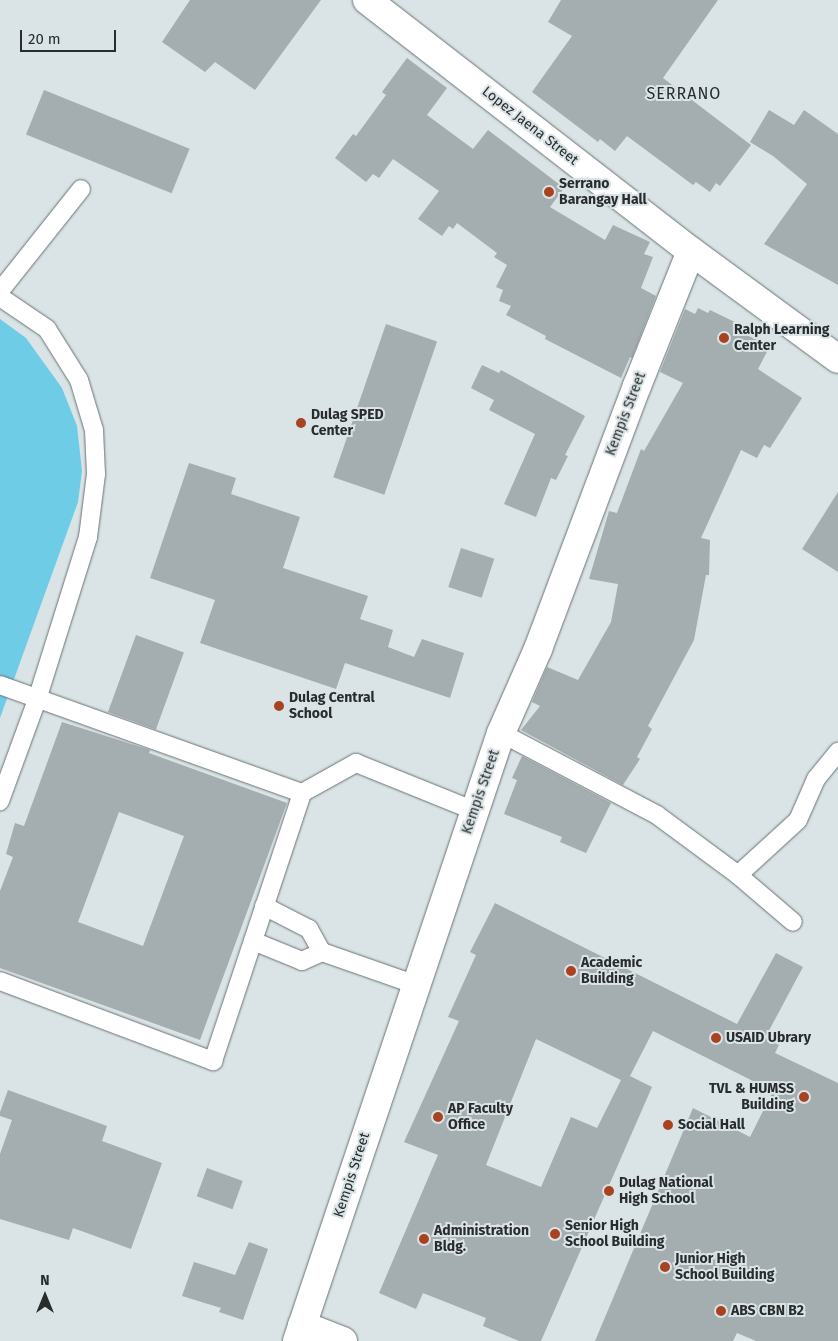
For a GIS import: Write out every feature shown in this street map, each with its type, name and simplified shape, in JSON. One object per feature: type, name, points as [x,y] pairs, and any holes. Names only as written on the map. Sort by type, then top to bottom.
[{"type":"street","name":"Lopez Jaena Street","points":[[367,0],[690,251],[838,359]]},
{"type":"street","name":"Kempis Street","points":[[300,1333],[501,734],[538,650],[633,395],[690,251]]},
{"type":"street","points":[[300,1333],[342,1341]]},
{"type":"lane","points":[[0,291],[81,189]]},
{"type":"lane","points":[[0,297],[47,330],[79,380],[94,430],[96,474],[88,537],[38,696],[0,801]]},
{"type":"lane","points":[[0,684],[38,696],[302,793]]},
{"type":"lane","points":[[501,734],[657,815],[738,875],[793,922]]},
{"type":"lane","points":[[738,875],[798,820],[816,779],[838,752]]},
{"type":"lane","points":[[0,981],[212,1061],[302,793],[356,763],[475,810]]},
{"type":"lane","points":[[264,906],[309,929],[322,952],[416,985]]},
{"type":"lane","points":[[253,941],[302,961],[322,952]]},
{"type":"shaded area","points":[[0,319],[26,338],[62,388],[77,426],[82,471],[78,502],[0,718]]},
{"type":"building","points":[[190,0],[321,0],[255,90],[215,62],[205,72],[162,42]]},
{"type":"building","points":[[561,0],[718,0],[663,78],[751,145],[720,186],[716,183],[710,192],[696,182],[693,185],[627,136],[615,151],[600,139],[598,142],[532,92],[572,36],[548,22]]},
{"type":"building","points":[[407,58],[447,88],[427,115],[473,149],[488,130],[564,188],[550,207],[605,240],[613,225],[650,242],[644,254],[653,257],[641,288],[656,296],[632,358],[630,357],[621,378],[545,339],[546,336],[506,315],[511,306],[499,301],[503,290],[496,287],[507,265],[494,257],[497,253],[457,223],[453,229],[449,226],[442,236],[418,219],[439,191],[393,159],[379,178],[373,174],[366,182],[335,158],[353,134],[356,136],[386,95],[382,92]]},
{"type":"building","points":[[44,90],[190,149],[172,193],[26,135]]},
{"type":"building","points":[[769,110],[794,125],[804,110],[838,134],[838,285],[764,244],[807,184],[773,156],[750,142]]},
{"type":"building","points":[[698,308],[708,313],[710,310],[741,325],[738,331],[770,346],[758,369],[802,398],[770,448],[764,445],[757,458],[741,450],[701,538],[710,540],[709,575],[706,575],[694,640],[648,726],[652,729],[637,757],[640,759],[623,785],[521,730],[540,706],[532,702],[547,667],[578,680],[611,622],[618,584],[589,579],[609,511],[617,513],[641,449],[644,451],[683,383],[660,372],[685,309],[695,314]]},
{"type":"building","points":[[386,324],[437,342],[384,495],[333,477]]},
{"type":"building","points":[[482,365],[499,373],[501,370],[585,416],[565,455],[568,456],[556,480],[551,478],[536,517],[504,504],[535,434],[489,410],[494,400],[471,388]]},
{"type":"building","points":[[189,463],[236,478],[231,494],[300,517],[283,568],[368,596],[360,619],[393,630],[388,647],[414,657],[422,639],[464,653],[450,698],[345,663],[336,689],[200,643],[215,600],[150,578]]},
{"type":"building","points":[[838,492],[838,572],[802,549]]},
{"type":"building","points":[[461,548],[494,559],[482,598],[448,587]]},
{"type":"building","points":[[136,635],[184,652],[156,729],[108,712]]},
{"type":"building","points":[[62,722],[150,750],[149,753],[287,803],[200,1040],[0,968],[0,891],[13,857],[6,854],[15,823],[24,826]],"holes":[[[119,812],[184,836],[143,946],[78,922]]]},
{"type":"building","points":[[522,756],[611,803],[586,853],[560,842],[562,837],[504,814],[517,780],[512,778]]},
{"type":"building","name":"Dulag National High School","points":[[495,903],[737,1024],[776,953],[803,967],[765,1038],[779,1045],[775,1053],[838,1083],[838,1341],[756,1341],[737,1333],[733,1341],[595,1341],[693,1108],[750,1137],[773,1091],[653,1031],[630,1076],[652,1087],[541,1341],[519,1341],[483,1326],[486,1318],[423,1293],[416,1309],[379,1293],[438,1155],[404,1142],[459,1021],[448,1017],[476,955],[470,952]],"holes":[[[536,1039],[621,1080],[597,1128],[571,1117],[541,1187],[486,1165]]]},
{"type":"building","points":[[8,1090],[107,1126],[102,1141],[162,1163],[131,1249],[73,1228],[69,1240],[0,1219],[0,1154],[12,1120],[0,1116],[0,1112]]},
{"type":"building","points":[[207,1168],[243,1181],[232,1209],[197,1196]]},
{"type":"building","points":[[249,1242],[268,1249],[243,1320],[219,1312],[221,1308],[182,1296],[194,1262],[235,1275]]},
{"type":"place","name":"Serrano Barangay Hall","points":[[549,192]]},
{"type":"place","name":"Ralph Learning Center","points":[[724,338]]},
{"type":"place","name":"Dulag SPED Center","points":[[301,423]]},
{"type":"place","name":"Dulag Central School","points":[[279,706]]},
{"type":"place","name":"Academic Building","points":[[571,971]]},
{"type":"place","name":"USAID Ubrary","points":[[716,1038]]},
{"type":"place","name":"TVL & HUMSS Building","points":[[804,1097]]},
{"type":"place","name":"AP Faculty Office","points":[[438,1117]]},
{"type":"place","name":"Social Hall","points":[[668,1125]]},
{"type":"place","name":"Dulag National High School","points":[[609,1191]]},
{"type":"place","name":"Senior High School Building","points":[[555,1234]]},
{"type":"place","name":"Administration Bldg.","points":[[424,1239]]},
{"type":"place","name":"Junior High School Building","points":[[665,1267]]},
{"type":"place","name":"ABS CBN B2","points":[[721,1311]]},
{"type":"district","name":"SERRANO","points":[[684,94]]}]
